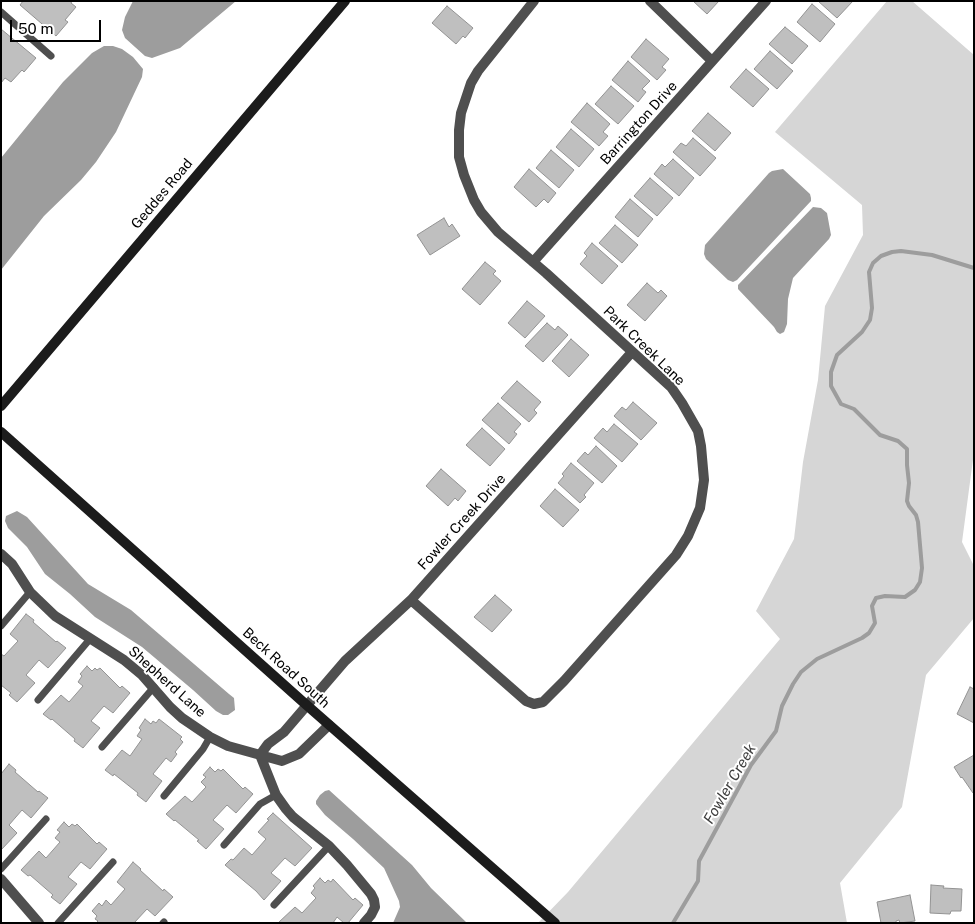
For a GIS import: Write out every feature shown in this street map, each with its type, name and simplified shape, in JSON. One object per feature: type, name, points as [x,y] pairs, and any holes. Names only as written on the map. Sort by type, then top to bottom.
[{"type":"main road","name":"Geddes Road","points":[[1,406],[345,1]]},
{"type":"main road","name":"Beck Road South","points":[[1,432],[555,923]]},
{"type":"street","name":"Park Creek Lane","points":[[411,600],[526,701],[534,704],[543,702],[666,567],[688,536],[700,508],[704,480],[698,431],[671,387],[498,232],[481,212],[464,176],[458,145],[461,113],[471,83],[478,71],[534,1]]},
{"type":"street","points":[[650,1],[712,61]]},
{"type":"street","name":"Barrington Drive","points":[[533,262],[766,1]]},
{"type":"street","name":"Fowler Creek Drive","points":[[307,705],[345,661],[411,600],[632,352]]},
{"type":"street","name":"Shepherd Lane","points":[[1,554],[12,564],[30,592],[55,616],[124,660],[154,687],[170,707],[182,718],[210,737],[228,746],[282,761],[299,754],[329,724]]},
{"type":"street","points":[[307,705],[284,732],[268,744],[260,755],[276,795],[293,816],[329,846],[352,871],[374,900],[375,907],[364,923]]},
{"type":"street","points":[[1,879],[39,923]]},
{"type":"lane","points":[[1,12],[50,56]]},
{"type":"lane","points":[[1,626],[30,592]]},
{"type":"lane","points":[[38,700],[90,639]]},
{"type":"lane","points":[[102,747],[154,687]]},
{"type":"lane","points":[[164,796],[203,749],[210,737]]},
{"type":"lane","points":[[224,844],[260,804],[276,795]]},
{"type":"lane","points":[[1,869],[46,819]]},
{"type":"lane","points":[[274,905],[329,846]]},
{"type":"lane","points":[[58,923],[113,862]]},
{"type":"shaded area","points":[[133,1],[236,1],[180,48],[152,58],[145,56],[125,38],[122,30],[125,17]]},
{"type":"shaded area","points":[[887,1],[912,1],[974,55],[974,452],[962,542],[974,566],[974,618],[926,675],[902,807],[840,883],[847,923],[538,923],[568,892],[780,639],[756,611],[794,539],[803,462],[818,380],[825,306],[863,235],[862,205],[775,132]]},
{"type":"shaded area","points":[[104,46],[122,49],[133,57],[143,69],[142,77],[116,132],[96,162],[81,180],[44,216],[1,270],[1,158],[63,82],[92,53]]},
{"type":"shaded area","points":[[783,169],[810,194],[811,201],[737,280],[733,282],[728,280],[706,259],[704,254],[705,245],[769,173]]},
{"type":"shaded area","points":[[813,207],[821,208],[827,213],[831,235],[793,278],[788,299],[787,324],[784,332],[780,334],[738,289],[738,285]]},
{"type":"shaded area","points":[[17,511],[27,517],[88,584],[131,610],[234,698],[235,710],[228,715],[223,715],[216,711],[142,647],[95,617],[45,574],[27,547],[8,528],[5,521],[6,516]]},
{"type":"shaded area","points":[[329,790],[412,865],[431,888],[467,923],[393,923],[400,907],[384,868],[325,815],[316,804],[320,795]]},
{"type":"building","points":[[23,1],[72,1],[71,3],[76,7],[65,20],[68,22],[56,36],[20,5]]},
{"type":"building","points":[[693,1],[719,1],[707,14]]},
{"type":"building","points":[[818,1],[853,1],[837,18]]},
{"type":"building","points":[[812,4],[835,24],[820,42],[797,22]]},
{"type":"building","points":[[447,6],[473,28],[465,38],[463,36],[456,44],[432,23]]},
{"type":"building","points":[[785,27],[808,46],[792,64],[769,44]]},
{"type":"building","points":[[1,29],[36,58],[24,72],[22,70],[11,82],[5,78],[1,83]]},
{"type":"building","points":[[646,39],[669,59],[662,67],[666,70],[657,80],[631,57]]},
{"type":"building","points":[[770,51],[793,71],[777,89],[754,69]]},
{"type":"building","points":[[628,61],[650,81],[642,89],[646,92],[638,102],[612,80]]},
{"type":"building","points":[[746,69],[769,89],[753,107],[730,87]]},
{"type":"building","points":[[611,86],[634,106],[618,124],[595,104]]},
{"type":"building","points":[[587,103],[610,124],[603,132],[608,136],[599,146],[571,122]]},
{"type":"building","points":[[708,113],[731,133],[715,151],[692,131]]},
{"type":"building","points":[[571,129],[594,149],[579,167],[556,147]]},
{"type":"building","points":[[693,138],[716,158],[700,176],[673,152],[681,143],[686,146]]},
{"type":"building","points":[[551,150],[574,170],[559,188],[536,168]]},
{"type":"building","points":[[673,159],[694,178],[679,196],[654,174],[662,164],[665,167]]},
{"type":"building","points":[[529,169],[556,193],[548,203],[544,199],[536,207],[514,187]]},
{"type":"building","points":[[650,178],[673,198],[657,216],[634,196]]},
{"type":"building","points":[[630,199],[653,219],[638,237],[615,217]]},
{"type":"building","points":[[444,218],[449,227],[452,224],[460,236],[430,255],[417,235]]},
{"type":"building","points":[[615,225],[638,245],[622,263],[599,243]]},
{"type":"building","points":[[592,243],[618,266],[602,284],[580,264],[587,256],[584,253]]},
{"type":"building","points":[[485,262],[496,271],[493,274],[501,281],[480,305],[462,289]]},
{"type":"building","points":[[647,283],[658,293],[661,290],[667,296],[645,321],[627,305]]},
{"type":"building","points":[[527,301],[545,316],[525,338],[508,323]]},
{"type":"building","points":[[547,323],[555,330],[558,326],[568,335],[543,362],[525,346]]},
{"type":"building","points":[[571,339],[589,355],[569,377],[552,361]]},
{"type":"building","points":[[517,381],[541,402],[534,410],[537,413],[529,422],[501,398]]},
{"type":"building","points":[[633,402],[657,423],[641,440],[614,416],[622,407],[626,410]]},
{"type":"building","points":[[498,403],[521,424],[514,432],[517,434],[509,444],[482,420]]},
{"type":"building","points":[[614,424],[638,444],[622,462],[594,438],[603,428],[607,432]]},
{"type":"building","points":[[482,428],[505,449],[490,466],[466,445]]},
{"type":"building","points":[[596,446],[617,466],[602,483],[577,461],[585,452],[588,455]]},
{"type":"building","points":[[571,463],[594,483],[580,503],[558,483],[564,476],[562,474]]},
{"type":"building","points":[[441,469],[466,491],[458,501],[455,498],[448,506],[426,486]]},
{"type":"building","points":[[555,489],[579,510],[563,527],[540,506]]},
{"type":"building","points":[[495,595],[512,610],[492,632],[474,617]]},
{"type":"building","points":[[26,614],[56,642],[66,648],[48,668],[39,660],[26,675],[35,683],[17,702],[9,695],[11,693],[1,685],[1,654],[4,656],[18,641],[10,634]]},
{"type":"building","points":[[87,666],[92,671],[95,668],[97,670],[100,668],[120,688],[122,686],[130,693],[113,713],[104,706],[91,721],[100,728],[83,748],[52,719],[43,714],[61,695],[69,702],[83,686],[78,682],[82,676],[80,674]]},
{"type":"building","points":[[970,687],[974,689],[974,723],[957,714]]},
{"type":"building","points":[[145,719],[151,724],[153,721],[156,723],[159,719],[182,737],[180,739],[183,742],[175,752],[177,754],[171,762],[166,758],[153,774],[162,781],[146,802],[137,795],[138,793],[114,774],[113,776],[105,770],[122,750],[130,756],[142,739],[137,736],[141,730],[139,728]]},
{"type":"building","points":[[974,755],[974,793],[973,793],[954,767]]},
{"type":"building","points":[[9,764],[16,770],[15,772],[48,798],[31,818],[22,810],[9,825],[17,833],[1,850],[1,774]]},
{"type":"building","points":[[210,767],[215,772],[218,769],[221,771],[223,769],[243,789],[245,787],[253,794],[236,813],[227,805],[213,820],[224,829],[206,849],[197,841],[199,840],[166,814],[185,796],[192,802],[206,787],[201,782],[206,777],[203,775]]},
{"type":"building","points":[[273,813],[312,848],[295,866],[285,858],[271,873],[281,881],[264,900],[225,865],[231,859],[233,860],[244,848],[252,855],[266,839],[258,832]]},
{"type":"building","points":[[64,822],[69,827],[72,824],[75,826],[77,824],[97,844],[99,842],[107,849],[90,869],[81,862],[68,877],[77,884],[60,904],[51,897],[53,895],[30,875],[28,876],[21,870],[39,851],[46,858],[60,842],[55,838],[60,832],[57,830]]},
{"type":"building","points":[[133,862],[163,891],[164,889],[173,897],[155,916],[147,909],[134,923],[96,923],[98,921],[95,919],[97,916],[92,911],[99,903],[102,906],[106,900],[111,905],[125,889],[117,882]]},
{"type":"building","points":[[320,878],[325,883],[328,880],[331,882],[333,879],[353,900],[355,898],[363,905],[348,923],[344,923],[337,917],[333,923],[278,923],[295,907],[302,913],[316,898],[311,893],[315,888],[313,886]]},
{"type":"building","points":[[931,885],[962,889],[961,911],[951,911],[950,914],[930,913]]},
{"type":"building","points":[[910,895],[915,921],[900,923],[899,920],[896,923],[881,923],[877,902]]},
{"type":"waterway","name":"Fowler Creek","points":[[673,923],[698,881],[699,861],[751,765],[776,731],[782,706],[801,672],[817,659],[869,633],[875,623],[872,606],[876,598],[885,596],[905,597],[915,590],[920,582],[922,568],[918,522],[907,501],[909,483],[907,449],[898,441],[880,435],[854,409],[841,404],[831,386],[831,372],[837,355],[862,332],[870,320],[872,308],[869,272],[873,263],[881,256],[901,251],[932,255],[974,268]]}]
